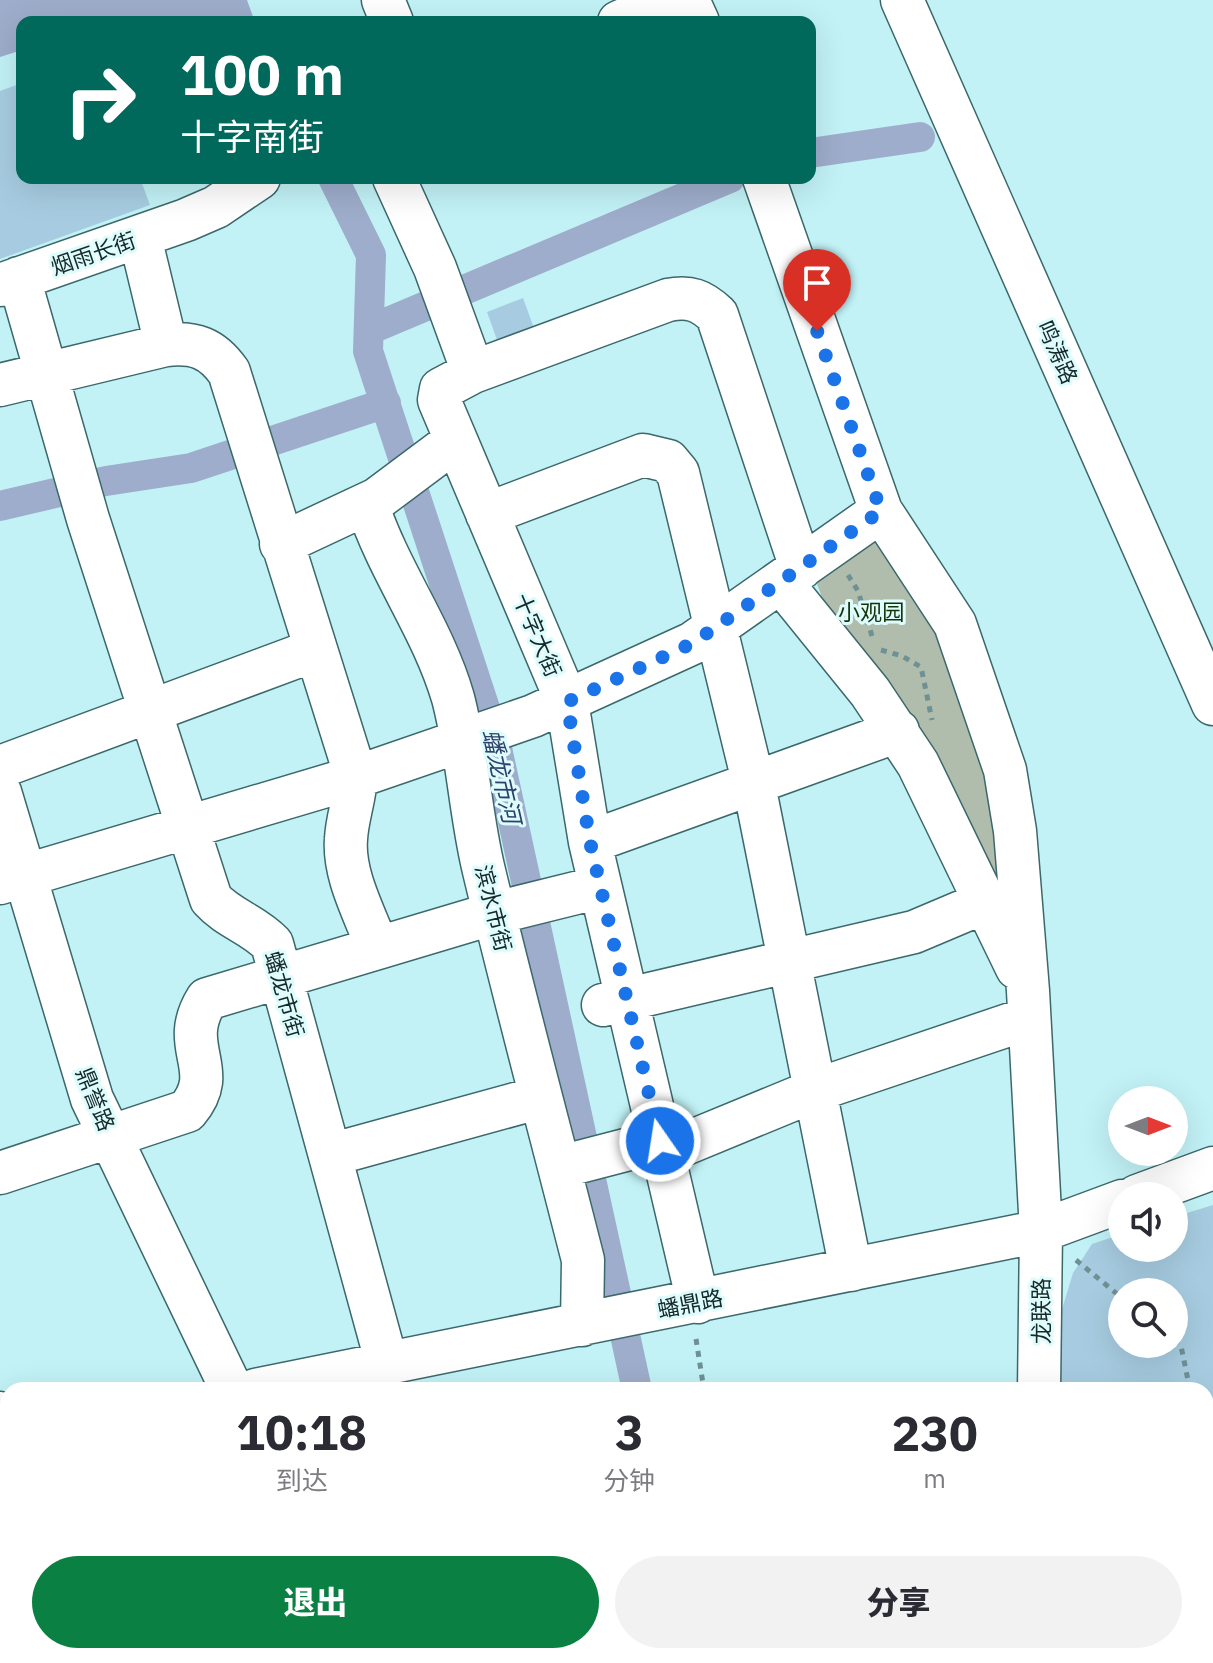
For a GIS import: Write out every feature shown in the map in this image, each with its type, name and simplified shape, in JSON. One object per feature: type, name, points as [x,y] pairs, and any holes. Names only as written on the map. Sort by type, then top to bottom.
[{"type":"street","points":[[632,16],[668,0]]},
{"type":"street","name":"鸣涛路","points":[[902,0],[1213,704]]},
{"type":"street","name":"烟雨长街","points":[[10,281],[186,220],[216,207],[250,184]]},
{"type":"street","points":[[397,184],[435,268],[473,372],[668,300],[686,297],[704,302],[717,315],[791,575],[901,736],[985,902],[1028,1004],[816,1090],[662,1147],[561,1167]]},
{"type":"street","name":"龙联路","points":[[767,187],[881,511],[955,624],[1005,770],[1015,831],[1041,1231],[1039,1382]]},
{"type":"street","points":[[140,237],[166,345]]},
{"type":"street","points":[[10,281],[47,374]]},
{"type":"street","points":[[0,385],[166,345],[188,343],[218,357],[229,372],[356,777],[355,803],[346,838],[347,862],[377,947]]},
{"type":"street","name":"十字大街","points":[[473,372],[441,389],[439,400],[445,447],[487,514],[590,842],[600,887],[615,1002],[662,1147],[697,1320]]},
{"type":"street","name":"蟠龙市街","points":[[47,374],[88,519],[211,899],[226,915],[256,927],[272,944],[387,1364]]},
{"type":"street","points":[[281,544],[372,502],[445,447]]},
{"type":"street","points":[[487,514],[630,459],[657,456],[668,461],[678,473],[718,626],[754,785],[851,1270]]},
{"type":"street","name":"滨水市街","points":[[372,502],[381,546],[422,620],[452,694],[464,742],[483,867],[583,1260],[582,1325]]},
{"type":"street","points":[[11,878],[188,829],[356,777],[464,742],[550,709],[693,643],[881,511]]},
{"type":"street","points":[[0,767],[315,650]]},
{"type":"street","points":[[590,842],[901,736]]},
{"type":"street","name":"鼎誉路","points":[[0,792],[11,878],[92,1099],[228,1382]]},
{"type":"street","points":[[0,1173],[187,1111],[201,1095],[202,1070],[193,1035],[196,1016],[207,999],[496,913],[600,887]]},
{"type":"street","points":[[615,1002],[914,932],[985,902]]},
{"type":"street","points":[[330,1155],[541,1097]]},
{"type":"street","points":[[1175,1182],[1213,1168]]},
{"type":"street","name":"蟠鼎路","points":[[301,1382],[582,1325],[697,1320],[851,1270],[1041,1231],[1108,1206]]},
{"type":"path","points":[[901,736],[985,706]]},
{"type":"path","points":[[1041,1231],[1108,1286]]},
{"type":"path","points":[[697,1320],[703,1382]]},
{"type":"path","points":[[1183,1358],[1188,1382]]},
{"type":"green space","name":"小观园","points":[[884,539],[927,611],[989,784],[1002,894],[824,603],[812,570]]},
{"type":"water","points":[[0,0],[231,0],[237,16],[16,16],[16,52],[0,57]]},
{"type":"building","points":[[16,85],[16,184],[142,184],[150,205],[0,259],[0,91]]},
{"type":"building","points":[[523,298],[538,339],[502,354],[487,312]]},
{"type":"building","points":[[1213,1205],[1213,1382],[1061,1382],[1056,1329],[1073,1273],[1092,1244],[1108,1239],[1108,1262],[1188,1262],[1188,1213]]},
{"type":"waterway","name":"蟠龙市河","points":[[231,0],[237,16]]},
{"type":"waterway","points":[[816,152],[920,137]]},
{"type":"waterway","name":"蟠龙市河","points":[[336,184],[371,255],[368,351],[495,739],[635,1382]]},
{"type":"waterway","points":[[369,330],[716,184]]},
{"type":"waterway","points":[[0,506],[106,481],[191,468],[386,403]]},
{"type":"route","points":[[660,1141],[590,842],[567,702],[693,643],[881,511],[817,331]]}]
